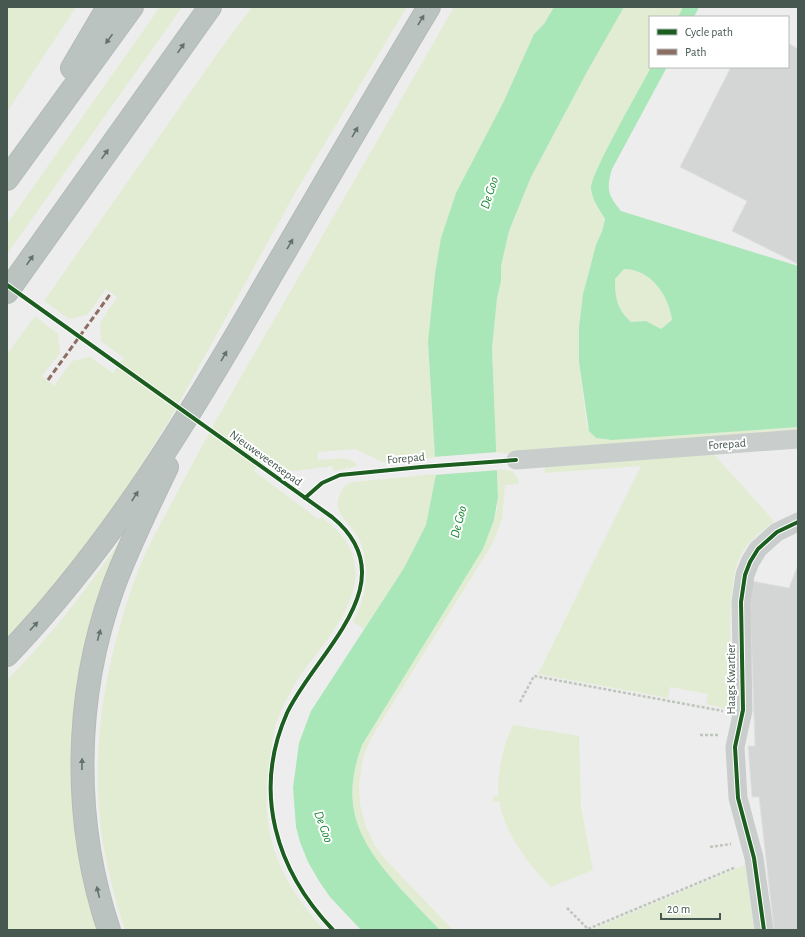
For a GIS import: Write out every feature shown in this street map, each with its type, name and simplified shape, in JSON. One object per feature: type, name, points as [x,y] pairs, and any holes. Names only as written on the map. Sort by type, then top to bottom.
[{"type":"highway","points":[[7,178],[108,7]]},
{"type":"highway","points":[[7,178],[132,7]]},
{"type":"highway","points":[[7,292],[210,7]]},
{"type":"highway","points":[[7,655],[37,624],[90,560],[114,528],[205,390],[429,7]]},
{"type":"highway","points":[[109,930],[91,862],[83,802],[84,731],[91,668],[104,617],[120,568],[205,390]]},
{"type":"street","name":"Forepad","points":[[525,464],[798,439]]},
{"type":"street","name":"Haags Kwartier","points":[[764,930],[754,859],[738,798],[734,744],[742,714],[741,602],[745,575],[750,562],[766,541],[786,527],[798,522]]},
{"type":"path","points":[[520,702],[534,676],[742,714]]},
{"type":"path","points":[[567,908],[588,929],[754,859]]},
{"type":"shaded area","points":[[7,7],[76,7],[7,112]]},
{"type":"shaded area","points":[[160,7],[182,7],[7,254],[7,224]]},
{"type":"shaded area","points":[[252,7],[407,7],[295,193],[170,419],[102,527],[7,642],[7,354],[35,316],[58,334],[60,353],[42,376],[54,386],[72,361],[90,357],[113,373],[124,358],[101,341],[100,323],[117,297],[106,289],[87,315],[69,319],[44,301],[222,47]]},
{"type":"shaded area","points":[[454,7],[554,7],[544,24],[534,34],[504,101],[428,342],[435,458],[383,462],[355,449],[318,452],[318,460],[345,459],[355,462],[358,466],[334,471],[332,466],[296,471],[286,470],[263,458],[254,471],[318,519],[322,517],[332,526],[347,543],[354,562],[355,580],[350,599],[342,617],[331,635],[296,682],[277,720],[267,779],[266,804],[274,849],[282,870],[293,890],[324,930],[125,930],[111,881],[101,829],[98,795],[98,766],[102,709],[107,681],[128,598],[147,550],[202,446]]},
{"type":"shaded area","points":[[624,7],[683,7],[678,16],[649,16],[649,68],[650,68],[599,166],[595,204],[605,219],[586,280],[579,327],[579,362],[587,427],[605,440],[798,427],[798,434],[514,455],[496,452],[492,348],[497,298],[501,281],[500,266],[509,232],[531,177],[588,70]]},
{"type":"shaded area","points":[[624,269],[643,273],[657,285],[667,301],[672,320],[661,329],[646,321],[631,322],[620,308],[616,298],[615,279]]},
{"type":"shaded area","points":[[711,451],[774,521],[753,539],[743,551],[737,565],[733,583],[730,651],[733,710],[706,704],[708,694],[670,687],[668,698],[538,674],[641,466],[544,473],[546,465]]},
{"type":"shaded area","points":[[497,469],[512,471],[517,477],[519,484],[505,485],[502,518],[493,543],[371,738],[363,758],[359,784],[360,804],[366,827],[375,846],[384,858],[453,930],[440,930],[400,888],[374,855],[364,839],[357,822],[353,805],[352,787],[355,767],[362,745],[483,549],[497,510]]},
{"type":"shaded area","points":[[436,474],[426,525],[404,568],[364,629],[353,622],[360,607],[366,584],[365,557],[358,537],[343,517],[338,507],[341,492],[346,485],[353,482]]},
{"type":"shaded area","points":[[132,524],[87,656],[100,930],[7,930],[7,680],[58,624],[103,566]]},
{"type":"shaded area","points":[[513,725],[579,736],[581,807],[593,870],[551,887],[526,858],[512,837],[506,825],[499,801],[493,802],[493,797],[498,796],[501,760]]},
{"type":"shaded area","points":[[745,865],[754,930],[593,929]]},
{"type":"water","name":"De Goo","points":[[554,7],[624,7],[588,70],[531,177],[509,231],[501,266],[501,281],[497,298],[492,348],[498,497],[494,520],[483,549],[362,745],[355,767],[352,787],[353,805],[357,822],[364,839],[374,855],[400,888],[440,930],[361,930],[330,897],[308,862],[300,842],[296,827],[293,788],[299,743],[311,711],[404,568],[426,525],[436,474],[428,342],[435,274],[441,238],[456,193],[504,101],[534,34],[544,24]]},
{"type":"water","points":[[683,7],[699,7],[694,16],[678,16]]},
{"type":"water","points":[[650,68],[666,68],[612,169],[609,182],[609,192],[621,211],[798,266],[798,427],[612,440],[596,438],[589,431],[579,362],[579,327],[583,294],[596,245],[605,219],[594,200],[591,188],[593,179],[607,148]],"holes":[[[624,269],[634,270],[642,274],[657,286],[663,293],[667,302],[672,320],[661,329],[646,321],[631,322],[620,308],[616,298],[615,279]]]},
{"type":"pier","points":[[498,452],[499,470],[434,475],[433,457]]},
{"type":"building","points":[[789,44],[798,49],[798,264],[732,231],[747,201],[680,167],[730,68],[789,68]]},
{"type":"building","points":[[798,565],[798,930],[774,930],[759,797],[752,797],[748,746],[755,746],[750,602],[752,581],[789,588]]},
{"type":"marked path","points":[[48,380],[111,293]]},
{"type":"cycle path","name":"Nieuweveensepad","points":[[7,285],[332,517],[354,541],[362,566],[359,591],[349,616],[334,641],[300,690],[287,713],[277,743],[271,772],[271,801],[276,829],[284,856],[297,882],[313,907],[333,930]]},
{"type":"cycle path","points":[[305,498],[322,483],[340,475],[516,460]]},
{"type":"cycle path","points":[[764,930],[754,858],[738,798],[735,747],[743,710],[741,602],[745,575],[750,562],[758,549],[777,532],[798,522]]}]
